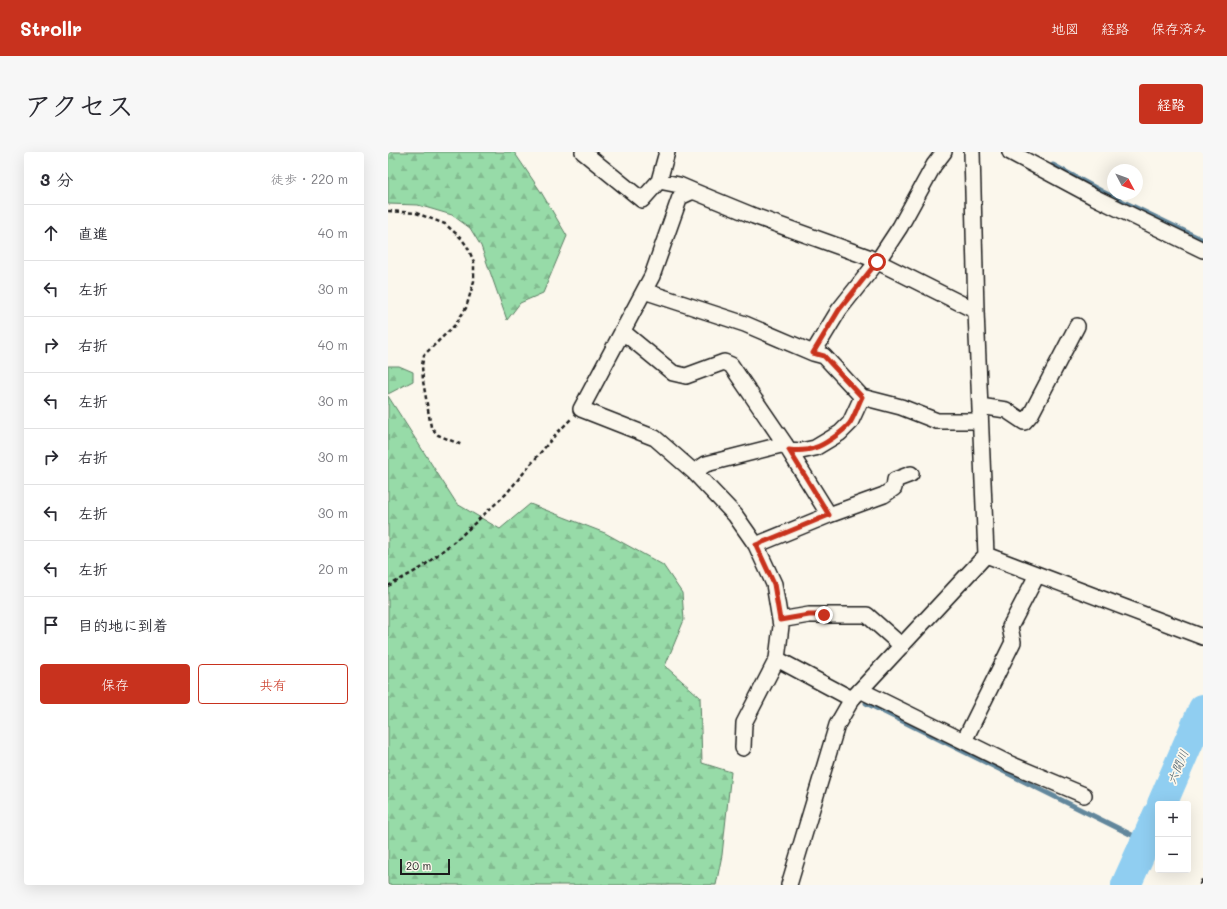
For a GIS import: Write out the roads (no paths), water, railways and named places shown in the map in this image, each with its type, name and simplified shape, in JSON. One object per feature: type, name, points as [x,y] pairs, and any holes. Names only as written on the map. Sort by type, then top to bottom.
[{"type":"street","points":[[583,152],[642,200],[659,181],[667,152]]},
{"type":"street","points":[[813,353],[839,310],[877,262],[900,227],[934,165],[944,152]]},
{"type":"street","points":[[789,885],[837,725],[856,694],[986,555],[976,311],[972,152]]},
{"type":"street","points":[[1010,152],[1094,197],[1203,250]]},
{"type":"street","points":[[659,181],[678,185],[754,216],[877,262],[976,311]]},
{"type":"street","points":[[693,191],[680,197],[652,276],[581,409],[655,438],[694,472],[735,515],[756,545],[774,584],[781,626],[777,659],[744,723],[743,748]]},
{"type":"street","points":[[644,291],[745,324],[813,353],[824,356],[862,397],[901,407],[937,421],[1006,410],[1024,422],[1031,414],[1077,326]]},
{"type":"street","points":[[622,331],[673,373],[686,376],[724,362],[731,365],[787,447],[829,515]]},
{"type":"street","points":[[694,472],[706,464],[787,447],[801,451],[815,448],[840,433],[850,423],[862,397]]},
{"type":"street","points":[[756,545],[829,515],[884,495],[894,488],[895,480],[911,474]]},
{"type":"street","points":[[986,555],[1203,637]]},
{"type":"street","points":[[964,741],[1013,642],[1010,627],[1037,575]]},
{"type":"street","points":[[780,620],[809,615],[867,615],[902,646]]},
{"type":"street","points":[[777,659],[964,741],[1008,763],[1084,795]]},
{"type":"waterway","points":[[1053,165],[1103,192],[1203,240]]},
{"type":"waterway","points":[[866,703],[1146,842]]},
{"type":"waterway","name":"六間川","points":[[1163,801],[1203,709]]},
{"type":"waterway","name":"六間川","points":[[1126,885],[1155,821]]},
{"type":"railway","points":[[1200,885],[1203,878]]}]
